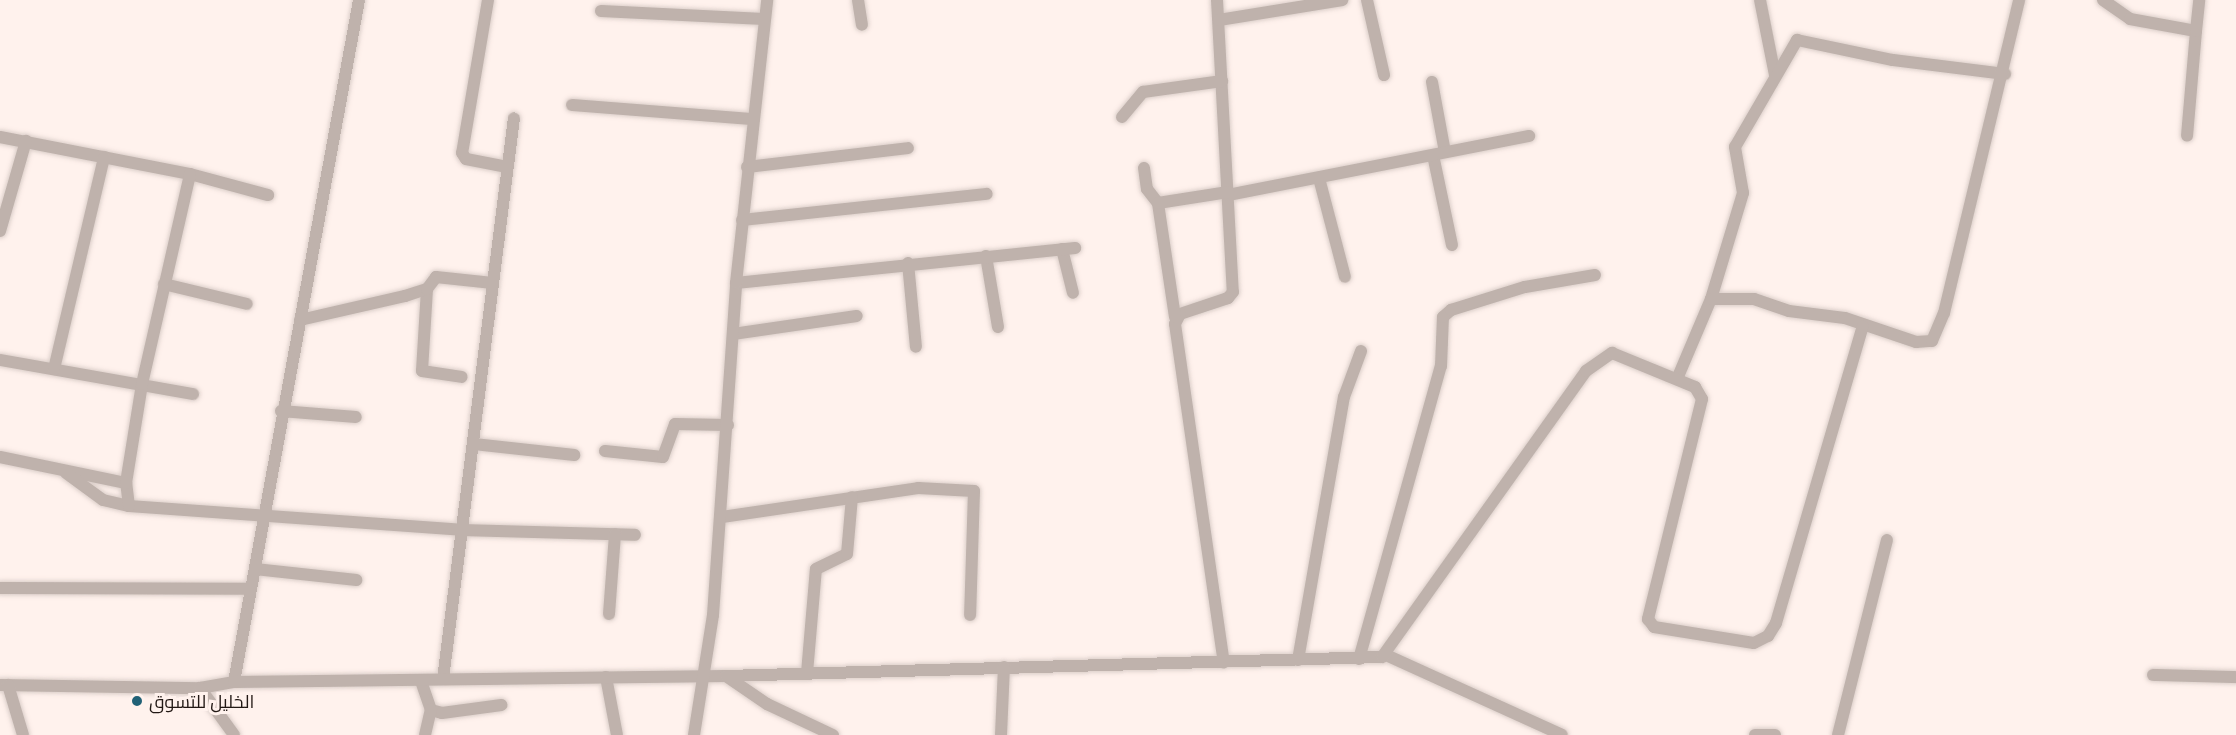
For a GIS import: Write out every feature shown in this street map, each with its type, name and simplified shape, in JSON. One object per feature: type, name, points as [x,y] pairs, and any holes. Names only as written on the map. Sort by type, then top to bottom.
[{"type":"street","points":[[234,682],[255,569],[262,514],[359,0]]},
{"type":"street","points":[[488,0],[462,153],[466,159],[507,167]]},
{"type":"street","points":[[694,735],[707,676],[722,517],[736,283],[751,119],[767,0]]},
{"type":"street","points":[[858,0],[862,25]]},
{"type":"street","points":[[1175,317],[1232,296],[1220,20],[1217,0]]},
{"type":"street","points":[[1220,20],[1342,0]]},
{"type":"street","points":[[1367,0],[1384,75]]},
{"type":"street","points":[[1760,0],[1775,75]]},
{"type":"street","points":[[1711,299],[1755,299],[1789,311],[1827,314],[1923,344],[1936,335],[2005,74],[2019,0]]},
{"type":"street","points":[[2103,0],[2130,19],[2196,31]]},
{"type":"street","points":[[2187,136],[2199,0]]},
{"type":"street","points":[[601,10],[764,19]]},
{"type":"street","points":[[1677,379],[1711,299],[1743,193],[1735,147],[1797,40],[1893,60],[2005,74]]},
{"type":"street","points":[[1122,117],[1143,92],[1222,81]]},
{"type":"street","points":[[1432,82],[1452,245]]},
{"type":"street","points":[[572,105],[751,119]]},
{"type":"street","points":[[442,679],[474,444],[514,118]]},
{"type":"street","points":[[0,136],[190,174],[268,195]]},
{"type":"street","points":[[1158,203],[1228,194],[1319,178],[1528,136]]},
{"type":"street","points":[[0,231],[26,141]]},
{"type":"street","points":[[747,167],[908,148]]},
{"type":"street","points":[[54,369],[104,158]]},
{"type":"street","points":[[1144,168],[1147,189],[1158,203],[1224,662]]},
{"type":"street","points":[[129,506],[126,483],[142,384],[190,174]]},
{"type":"street","points":[[1319,178],[1345,277]]},
{"type":"street","points":[[742,220],[987,194]]},
{"type":"street","points":[[736,283],[908,263],[1069,249],[1073,293]]},
{"type":"street","points":[[986,256],[998,327]]},
{"type":"street","points":[[908,263],[915,347]]},
{"type":"street","points":[[1359,659],[1441,366],[1443,317],[1451,310],[1525,287],[1595,275]]},
{"type":"street","points":[[462,378],[422,370],[427,289],[436,277],[493,283]]},
{"type":"street","points":[[164,284],[247,304]]},
{"type":"street","points":[[300,320],[368,308],[427,289]]},
{"type":"street","points":[[733,334],[857,316]]},
{"type":"street","points":[[1386,655],[1408,615],[1595,362],[1618,353],[1699,389],[1701,409],[1648,619],[1654,627],[1685,633],[1761,641],[1776,622],[1863,326]]},
{"type":"street","points":[[1298,660],[1344,398],[1361,351]]},
{"type":"street","points":[[0,360],[193,394]]},
{"type":"street","points":[[281,411],[356,417]]},
{"type":"street","points":[[604,451],[663,457],[675,424],[728,425]]},
{"type":"street","points":[[474,444],[574,455]]},
{"type":"street","points":[[0,457],[66,473],[126,483]]},
{"type":"street","points":[[66,473],[103,500],[129,506],[461,530],[635,535]]},
{"type":"street","points":[[722,517],[918,488],[974,490],[970,615]]},
{"type":"street","points":[[807,673],[816,569],[847,554],[852,497]]},
{"type":"street","points":[[609,614],[615,534]]},
{"type":"street","points":[[1838,735],[1887,540]]},
{"type":"street","points":[[255,569],[356,580]]},
{"type":"street","points":[[0,588],[250,589]]},
{"type":"street","points":[[23,735],[4,685],[200,688],[234,682],[726,676],[1359,659],[1386,655],[1562,735]]},
{"type":"street","points":[[1001,735],[1004,667]]},
{"type":"street","points":[[2153,675],[2236,677]]},
{"type":"street","points":[[726,676],[799,722],[833,735]]},
{"type":"street","points":[[606,677],[616,735]]},
{"type":"street","points":[[421,681],[431,710],[425,735]]},
{"type":"street","points":[[200,688],[234,735]]},
{"type":"street","points":[[431,710],[442,713],[501,705]]},
{"type":"street","points":[[799,722],[799,735]]},
{"type":"street","points":[[1755,735],[1775,735]]},
{"type":"place","name":"الخليل للتسوق","points":[[137,701]]}]
